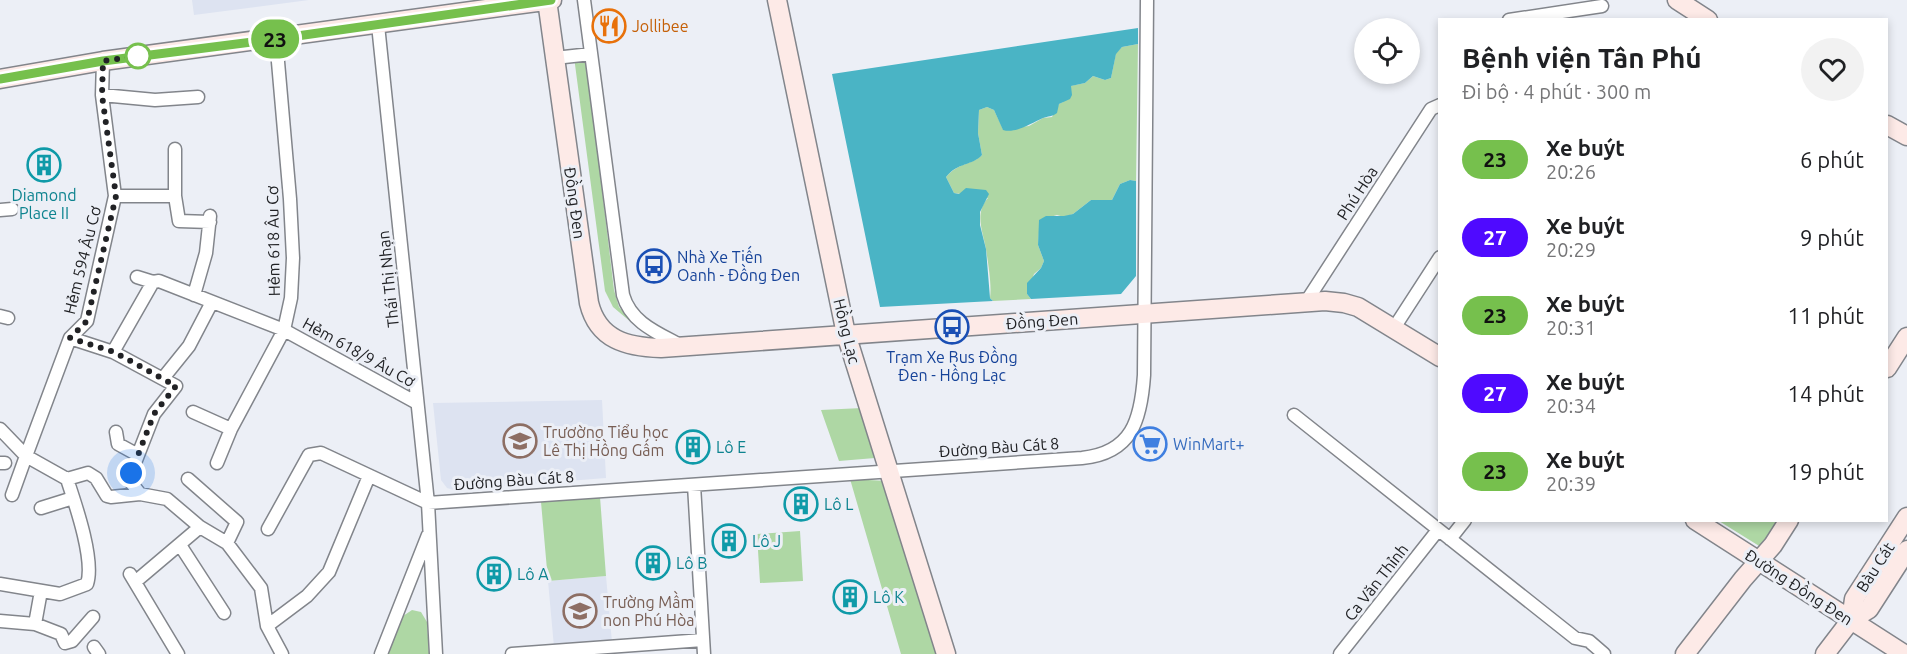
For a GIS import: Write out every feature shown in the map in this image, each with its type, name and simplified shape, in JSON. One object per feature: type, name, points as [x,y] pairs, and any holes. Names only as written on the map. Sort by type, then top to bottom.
[{"type":"street","points":[[0,80],[103,61],[548,0]]},
{"type":"street","name":"Đồng Đen","points":[[548,0],[589,303],[593,316],[609,335],[622,343],[646,348],[683,347],[1306,302],[1350,304],[1365,310],[1394,328]]},
{"type":"street","points":[[584,0],[624,299],[636,319],[683,347]]},
{"type":"street","name":"Hồng Lạc","points":[[777,0],[846,334],[946,654]]},
{"type":"street","name":"Đường Bàu Cát 8","points":[[428,503],[1082,458],[1101,455],[1117,448],[1130,431],[1141,401],[1144,375],[1147,0]]},
{"type":"street","points":[[1677,0],[1701,18]]},
{"type":"street","points":[[1520,18],[1604,3]]},
{"type":"street","points":[[1594,18],[1604,3]]},
{"type":"street","name":"Thái Thị Nhạn","points":[[378,25],[428,503],[436,654]]},
{"type":"street","name":"Hẻm 618 Âu Cơ","points":[[217,463],[231,429],[284,330],[291,298],[293,258],[290,199],[276,39]]},
{"type":"street","points":[[555,58],[591,54]]},
{"type":"street","name":"Hẻm 594 Âu Cơ","points":[[12,495],[70,338],[87,321],[116,196],[102,95],[103,61]]},
{"type":"street","points":[[102,95],[154,100],[198,97]]},
{"type":"street","name":"Phú Hòa","points":[[1306,302],[1431,109],[1438,106]]},
{"type":"street","points":[[1888,126],[1907,136]]},
{"type":"street","points":[[175,149],[175,196],[179,221],[210,219],[206,253],[194,295]]},
{"type":"street","points":[[116,196],[175,196]]},
{"type":"street","points":[[1438,260],[1394,328],[1438,356]]},
{"type":"street","name":"Hẻm 618/9 Âu Cơ","points":[[137,276],[153,282],[159,281],[284,330],[417,403]]},
{"type":"street","points":[[114,352],[153,282]]},
{"type":"street","points":[[164,377],[189,346],[212,302]]},
{"type":"street","points":[[1888,366],[1907,337]]},
{"type":"street","points":[[70,338],[114,352],[164,377],[176,386],[154,414],[131,473],[130,481],[140,494]]},
{"type":"street","points":[[193,412],[231,429]]},
{"type":"street","points":[[1294,415],[1575,638],[1589,641],[1604,654]]},
{"type":"street","points":[[0,429],[26,456],[67,479],[81,525],[90,574],[87,584],[60,594],[0,584]]},
{"type":"street","points":[[116,432],[118,444],[138,455]]},
{"type":"street","points":[[268,529],[309,455],[321,453],[428,503]]},
{"type":"street","points":[[67,479],[88,473],[96,478],[107,496],[115,498],[140,494],[167,499],[200,527],[227,543],[261,588],[267,626],[282,654]]},
{"type":"street","points":[[267,626],[307,596],[328,572],[369,476]]},
{"type":"street","points":[[188,478],[237,522],[227,543]]},
{"type":"street","points":[[694,485],[704,654]]},
{"type":"street","points":[[41,508],[73,498]]},
{"type":"street","name":"Bàu Cát","points":[[1851,620],[1854,599],[1907,517]]},
{"type":"street","points":[[1450,539],[1463,522]]},
{"type":"street","name":"Đường Đồng Đen","points":[[1698,522],[1904,654]]},
{"type":"street","points":[[1685,654],[1773,545],[1788,522]]},
{"type":"street","points":[[178,654],[132,578],[180,545],[200,527]]},
{"type":"street","name":"Thái Thị Nhạn","points":[[381,654],[429,530]]},
{"type":"street","name":"Ca Văn Thỉnh","points":[[1341,654],[1438,530]]},
{"type":"street","points":[[180,545],[224,613]]},
{"type":"street","name":"Bàu Cát","points":[[1825,654],[1851,620],[1869,609],[1907,550]]},
{"type":"street","points":[[35,624],[41,591]]},
{"type":"street","points":[[0,621],[35,624],[61,634],[65,644],[72,641],[93,617]]},
{"type":"street","points":[[512,654],[574,652],[703,640]]},
{"type":"shaded area","points":[[192,0],[309,0],[194,15]]},
{"type":"shaded area","name":"Trươờng Tiểu học Lê Thị Hồng Gấm","points":[[602,400],[606,478],[454,490],[447,488],[441,480],[433,403]]},
{"type":"shaded area","name":"Trường Mầm non Phú Hòa","points":[[606,576],[612,642],[554,647],[548,581]]},
{"type":"green space","points":[[1138,44],[1136,181],[1130,180],[1120,184],[1112,200],[1091,200],[1073,214],[1064,217],[1057,215],[1040,220],[1038,245],[1044,261],[1041,268],[1034,274],[1027,294],[1031,299],[993,301],[990,298],[990,274],[980,216],[988,198],[954,193],[946,177],[982,155],[978,133],[979,110],[987,107],[994,110],[1003,129],[1029,126],[1043,118],[1052,117],[1059,104],[1063,102],[1070,86],[1085,83],[1093,76],[1105,80],[1111,78],[1116,53],[1122,47]]},
{"type":"green space","points":[[586,56],[614,290],[619,307],[638,328],[613,307],[605,291],[574,57]]},
{"type":"green space","points":[[862,408],[875,458],[839,461],[821,410]]},
{"type":"green space","points":[[850,479],[887,481],[937,654],[901,654]]},
{"type":"green space","points":[[600,497],[606,576],[548,581],[541,502]]},
{"type":"green space","points":[[1721,522],[1781,522],[1764,549]]},
{"type":"green space","points":[[800,531],[803,581],[760,583],[757,534]]},
{"type":"green space","points":[[412,610],[421,612],[427,622],[429,654],[388,654],[403,616]]},
{"type":"water","points":[[1138,28],[1138,44],[1122,47],[1116,54],[1111,78],[1105,80],[1093,76],[1085,83],[1071,86],[1070,99],[1059,104],[1057,113],[1008,131],[1003,130],[994,110],[987,107],[979,110],[978,133],[982,155],[955,169],[946,177],[954,193],[959,194],[966,188],[986,190],[989,194],[980,212],[980,225],[986,249],[990,298],[993,301],[880,307],[832,74]]},
{"type":"water","points":[[1130,180],[1136,181],[1136,276],[1121,294],[1031,299],[1027,294],[1027,283],[1041,268],[1044,261],[1038,245],[1039,220],[1046,216],[1073,214],[1091,200],[1112,200],[1120,184]]},
{"type":"bus line","name":"23","points":[[0,79],[103,61],[551,0]]},
{"type":"place","name":"Jollibee","points":[[609,26]]},
{"type":"place","name":"Diamond Place II","points":[[44,165]]},
{"type":"place","name":"Nhà Xe Tiến Oanh - Đồng Đen","points":[[654,266]]},
{"type":"place","name":"Trạm Xe Bus Đồng Đen - Hồng Lạc","points":[[952,327]]},
{"type":"place","name":"Trươờng Tiểu học Lê Thị Hồng Gấm","points":[[520,441]]},
{"type":"place","name":"WinMart+","points":[[1150,444]]},
{"type":"place","name":"Lô E","points":[[693,447]]},
{"type":"place","name":"Lô L","points":[[801,504]]},
{"type":"place","name":"Lô J","points":[[729,541]]},
{"type":"place","name":"Lô B","points":[[653,563]]},
{"type":"place","name":"Lô A","points":[[494,574]]},
{"type":"place","name":"Lô K","points":[[850,597]]},
{"type":"place","name":"Trường Mầm non Phú Hòa","points":[[580,611]]},
{"type":"route","points":[[131,473],[154,414],[176,386],[164,377],[114,352],[70,338],[87,321],[116,196],[102,95],[103,61],[146,55],[138,56]]}]
